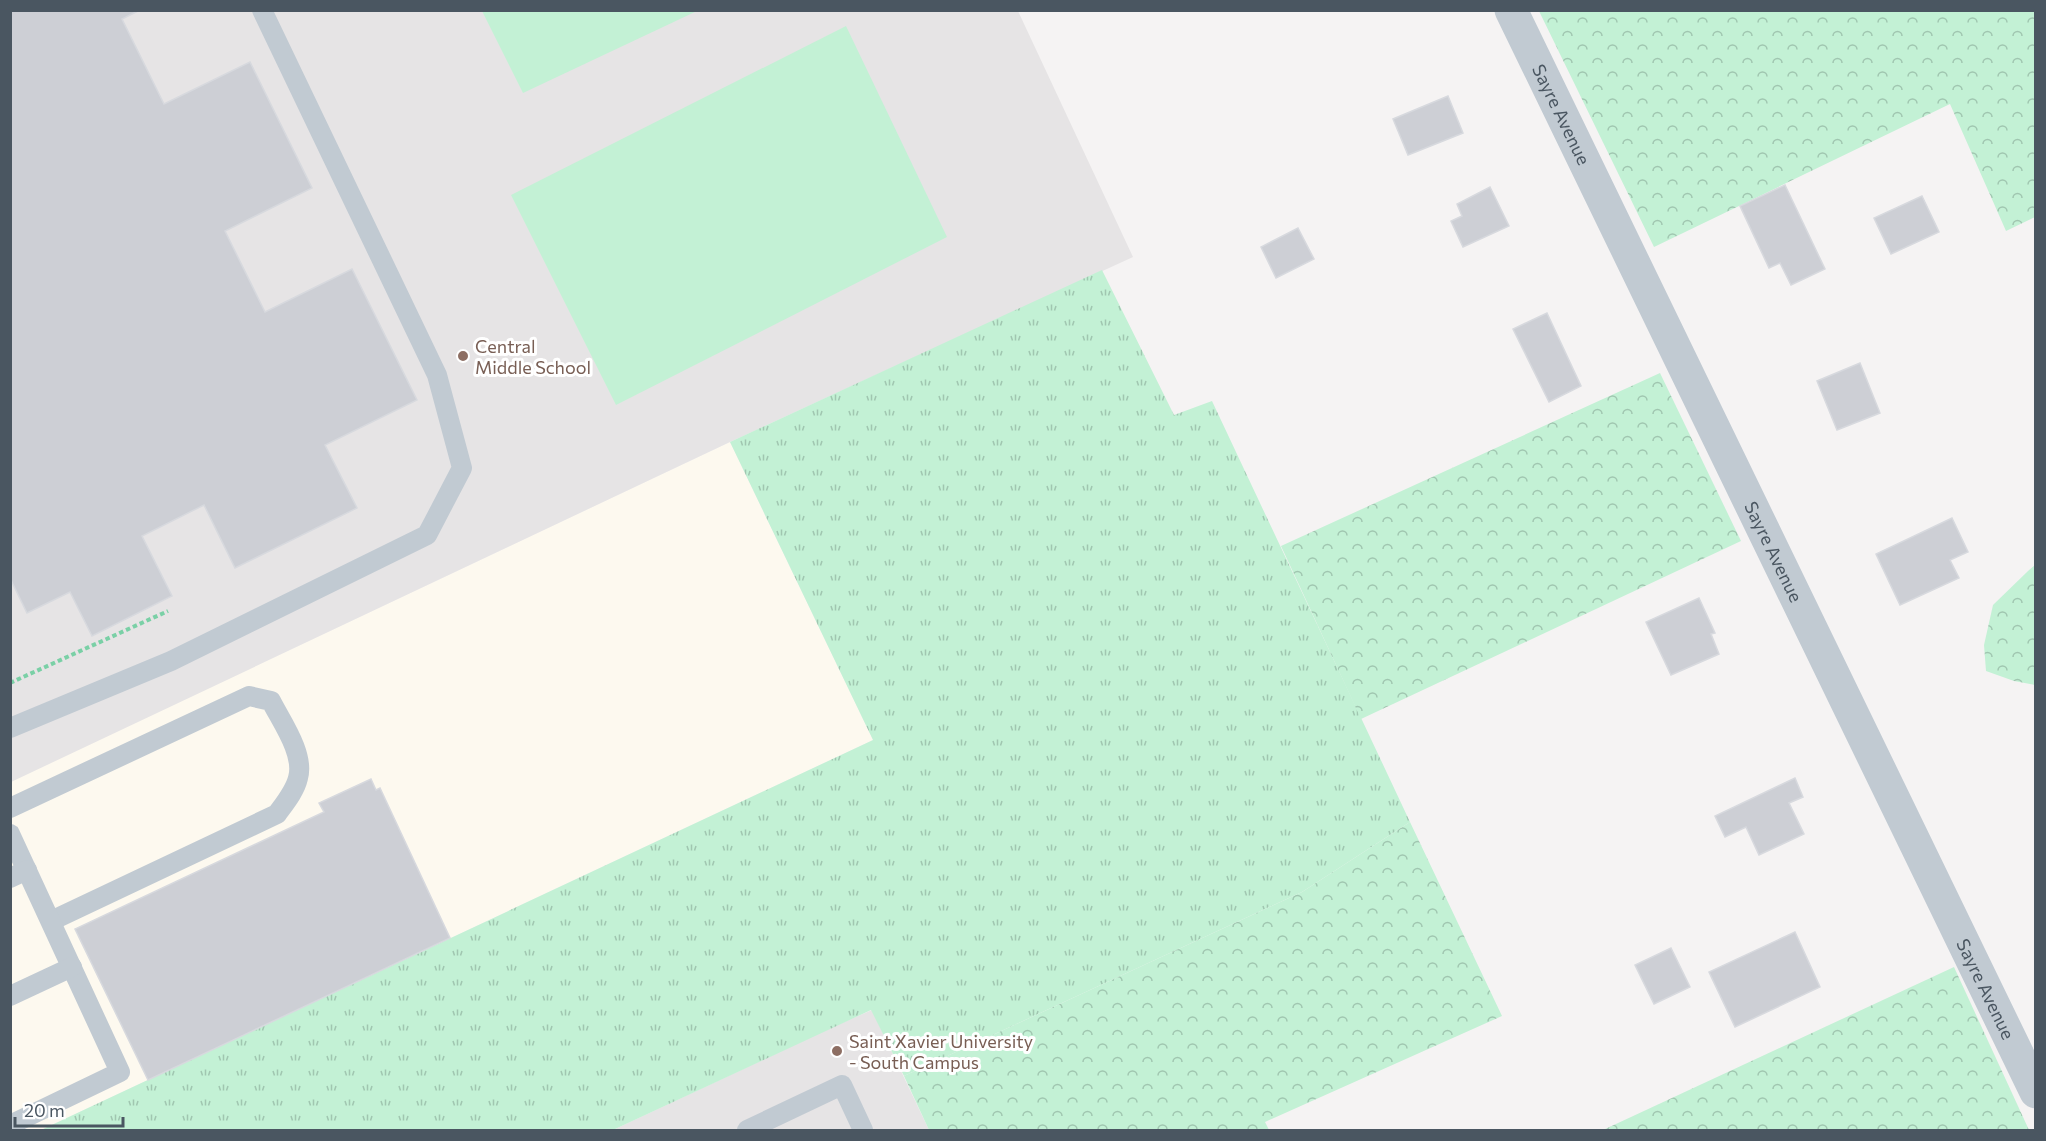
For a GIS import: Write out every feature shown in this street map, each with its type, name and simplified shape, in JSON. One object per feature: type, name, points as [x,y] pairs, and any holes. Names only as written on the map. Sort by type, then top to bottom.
[{"type":"street","name":"Sayre Avenue","points":[[1510,10],[2036,1092]]},
{"type":"lane","points":[[10,728],[171,662],[427,535],[462,468],[437,375],[262,10]]},
{"type":"lane","points":[[10,808],[249,696],[271,700],[296,749],[299,777],[288,800],[277,814],[51,921]]},
{"type":"lane","points":[[10,834],[19,874],[51,921],[120,1072],[10,1125]]},
{"type":"lane","points":[[10,996],[72,967]]},
{"type":"lane","points":[[754,1129],[842,1085],[863,1131]]},
{"type":"path","points":[[10,683],[168,611]]},
{"type":"shaded area","name":"Central Middle School","points":[[10,11],[1018,11],[1133,257],[730,442],[11,782]]},
{"type":"shaded area","points":[[730,442],[873,740],[41,1130],[11,1130],[10,782]]},
{"type":"shaded area","name":"Saint Xavier University - South Campus","points":[[872,1010],[929,1130],[613,1130],[837,1025]]},
{"type":"green space","points":[[482,11],[697,11],[523,93]]},
{"type":"green space","points":[[1539,11],[2035,11],[2035,217],[2006,231],[1950,104],[1654,247]]},
{"type":"green space","points":[[846,26],[947,237],[616,405],[511,195]]},
{"type":"green space","points":[[1102,270],[1174,415],[1212,401],[1410,822],[1302,892],[904,1076],[871,1010],[613,1130],[41,1130],[873,740],[730,442]]},
{"type":"green space","points":[[1660,373],[1741,541],[1361,719],[1281,546]]},
{"type":"green space","points":[[2035,565],[2035,685],[2014,681],[1986,671],[1984,645],[1993,605]]},
{"type":"green space","points":[[1410,822],[1502,1016],[1265,1122],[1269,1130],[929,1130],[904,1076],[1302,892]]},
{"type":"green space","points":[[1954,967],[2029,1130],[1603,1130]]},
{"type":"building","points":[[10,10],[140,10],[122,19],[164,104],[250,62],[312,188],[225,231],[265,312],[352,269],[417,400],[325,445],[357,508],[235,568],[204,505],[142,536],[172,596],[92,636],[70,592],[27,613],[10,578]]},
{"type":"building","points":[[1448,96],[1463,133],[1408,155],[1393,119]]},
{"type":"building","points":[[1785,185],[1825,269],[1791,285],[1780,263],[1769,268],[1740,206]]},
{"type":"building","points":[[1490,187],[1509,226],[1463,247],[1451,221],[1462,216],[1457,204]]},
{"type":"building","points":[[1922,196],[1939,232],[1891,254],[1874,218]]},
{"type":"building","points":[[1298,228],[1314,259],[1276,278],[1261,247]]},
{"type":"building","points":[[1547,313],[1581,386],[1549,402],[1513,329]]},
{"type":"building","points":[[1860,363],[1880,413],[1837,430],[1817,381]]},
{"type":"building","points":[[1952,518],[1968,552],[1950,560],[1959,578],[1900,605],[1876,554]]},
{"type":"building","points":[[1699,598],[1715,633],[1711,634],[1719,654],[1671,675],[1646,622]]},
{"type":"building","points":[[1795,778],[1803,797],[1789,803],[1804,834],[1759,855],[1746,827],[1725,837],[1715,816]]},
{"type":"building","points":[[371,779],[376,790],[380,788],[450,938],[148,1080],[75,929],[324,812],[319,803]]},
{"type":"building","points":[[1795,932],[1820,987],[1735,1027],[1709,972]]},
{"type":"building","points":[[1671,948],[1690,987],[1654,1004],[1635,965]]},
{"type":"place","name":"Central Middle School","points":[[463,356]]},
{"type":"place","name":"Saint Xavier University - South Campus","points":[[837,1051]]}]
